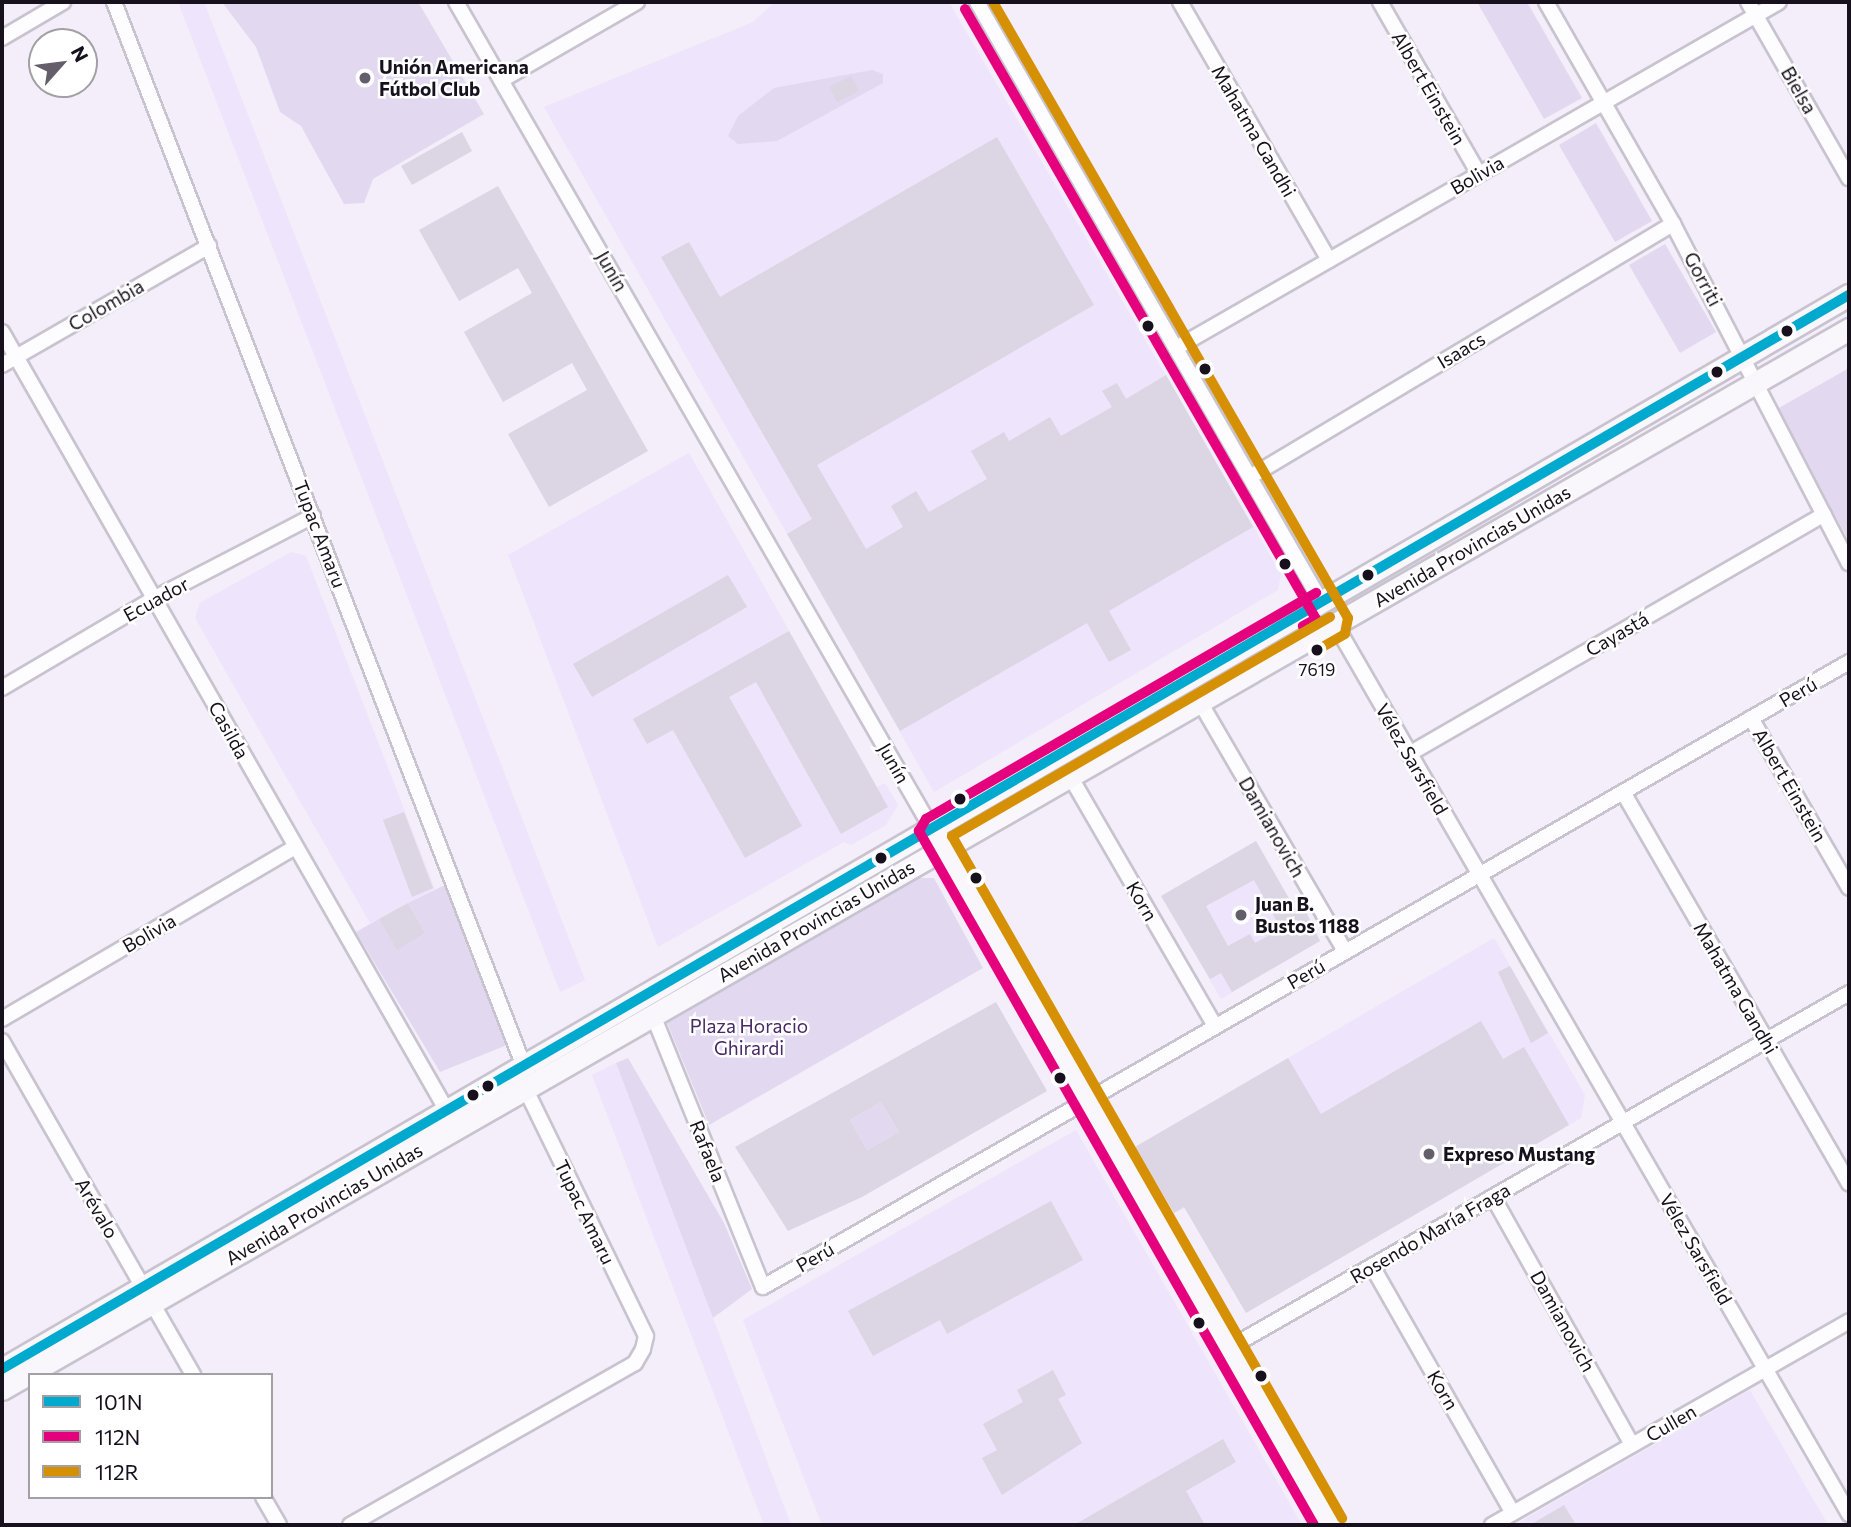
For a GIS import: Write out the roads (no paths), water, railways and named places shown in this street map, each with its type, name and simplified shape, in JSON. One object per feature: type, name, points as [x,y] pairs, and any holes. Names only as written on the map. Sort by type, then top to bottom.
[{"type":"main road","name":"Avenida Provincias Unidas","points":[[525,1078],[653,1015],[1324,605],[1849,295]]},
{"type":"main road","name":"Avenida Provincias Unidas","points":[[2,1369],[147,1295],[938,839],[1070,776],[1849,329]]},
{"type":"main road","name":"Vélez Sarsfield","points":[[1324,605],[1335,624]]},
{"type":"main road","name":"Junín","points":[[938,839],[1330,1525]]},
{"type":"main road","name":"Avenida Provincias Unidas","points":[[2,1389],[147,1295]]},
{"type":"street","points":[[2,38],[63,2]]},
{"type":"street","name":"Tupac Amaru","points":[[114,2],[313,516],[525,1078],[646,1336],[635,1363],[350,1525]]},
{"type":"street","name":"Junín","points":[[456,2],[938,839]]},
{"type":"street","points":[[502,80],[637,2]]},
{"type":"street","name":"Vélez Sarsfield","points":[[977,2],[1324,605]]},
{"type":"street","name":"Mahatma Gandhi","points":[[1180,2],[1329,260]]},
{"type":"street","name":"Albert Einstein","points":[[1380,2],[1479,174]]},
{"type":"street","name":"Gorriti","points":[[1546,2],[1673,224],[1745,357],[1755,383],[1849,563]]},
{"type":"street","name":"Bielsa","points":[[1748,2],[1849,178]]},
{"type":"street","name":"Bolivia","points":[[1176,348],[1779,2]]},
{"type":"street","name":"Isaacs","points":[[1250,477],[1673,224]]},
{"type":"street","name":"Colombia","points":[[2,365],[209,246]]},
{"type":"street","name":"Casilda","points":[[2,332],[452,1120]]},
{"type":"street","name":"Cayastá","points":[[1409,754],[1824,514]]},
{"type":"street","name":"Ecuador","points":[[2,688],[155,598],[313,516]]},
{"type":"street","name":"Vélez Sarsfield","points":[[1335,624],[1849,1514]]},
{"type":"street","name":"Perú","points":[[763,1287],[1849,662]]},
{"type":"street","name":"Damianovich","points":[[1200,702],[1345,951]]},
{"type":"street","name":"Albert Einstein","points":[[1751,718],[1849,888]]},
{"type":"street","name":"Korn","points":[[1070,776],[1215,1026]]},
{"type":"street","name":"Mahatma Gandhi","points":[[1623,792],[1849,1184]]},
{"type":"street","name":"Bolivia","points":[[2,1019],[295,847]]},
{"type":"street","name":"Rosendo María Fraga","points":[[1229,1348],[1849,993]]},
{"type":"street","name":"Rafaela","points":[[653,1015],[763,1287]]},
{"type":"street","name":"Arévalo","points":[[2,1041],[192,1373]]},
{"type":"street","name":"Damianovich","points":[[1493,1197],[1632,1445]]},
{"type":"street","name":"Korn","points":[[1372,1266],[1513,1513]]},
{"type":"street","name":"Cullen","points":[[1492,1525],[1849,1321]]},
{"type":"street","points":[[264,1499],[279,1525]]},
{"type":"place","name":"Unión Americana Fútbol Club","points":[[365,78]]},
{"type":"place","name":"7619","points":[[1317,650]]},
{"type":"place","name":"Juan B. Bustos 1188","points":[[1241,915]]},
{"type":"place","name":"Expreso Mustang","points":[[1429,1154]]},
{"type":"park label","name":"Plaza Horacio Ghirardi","points":[[749,1037]]}]
